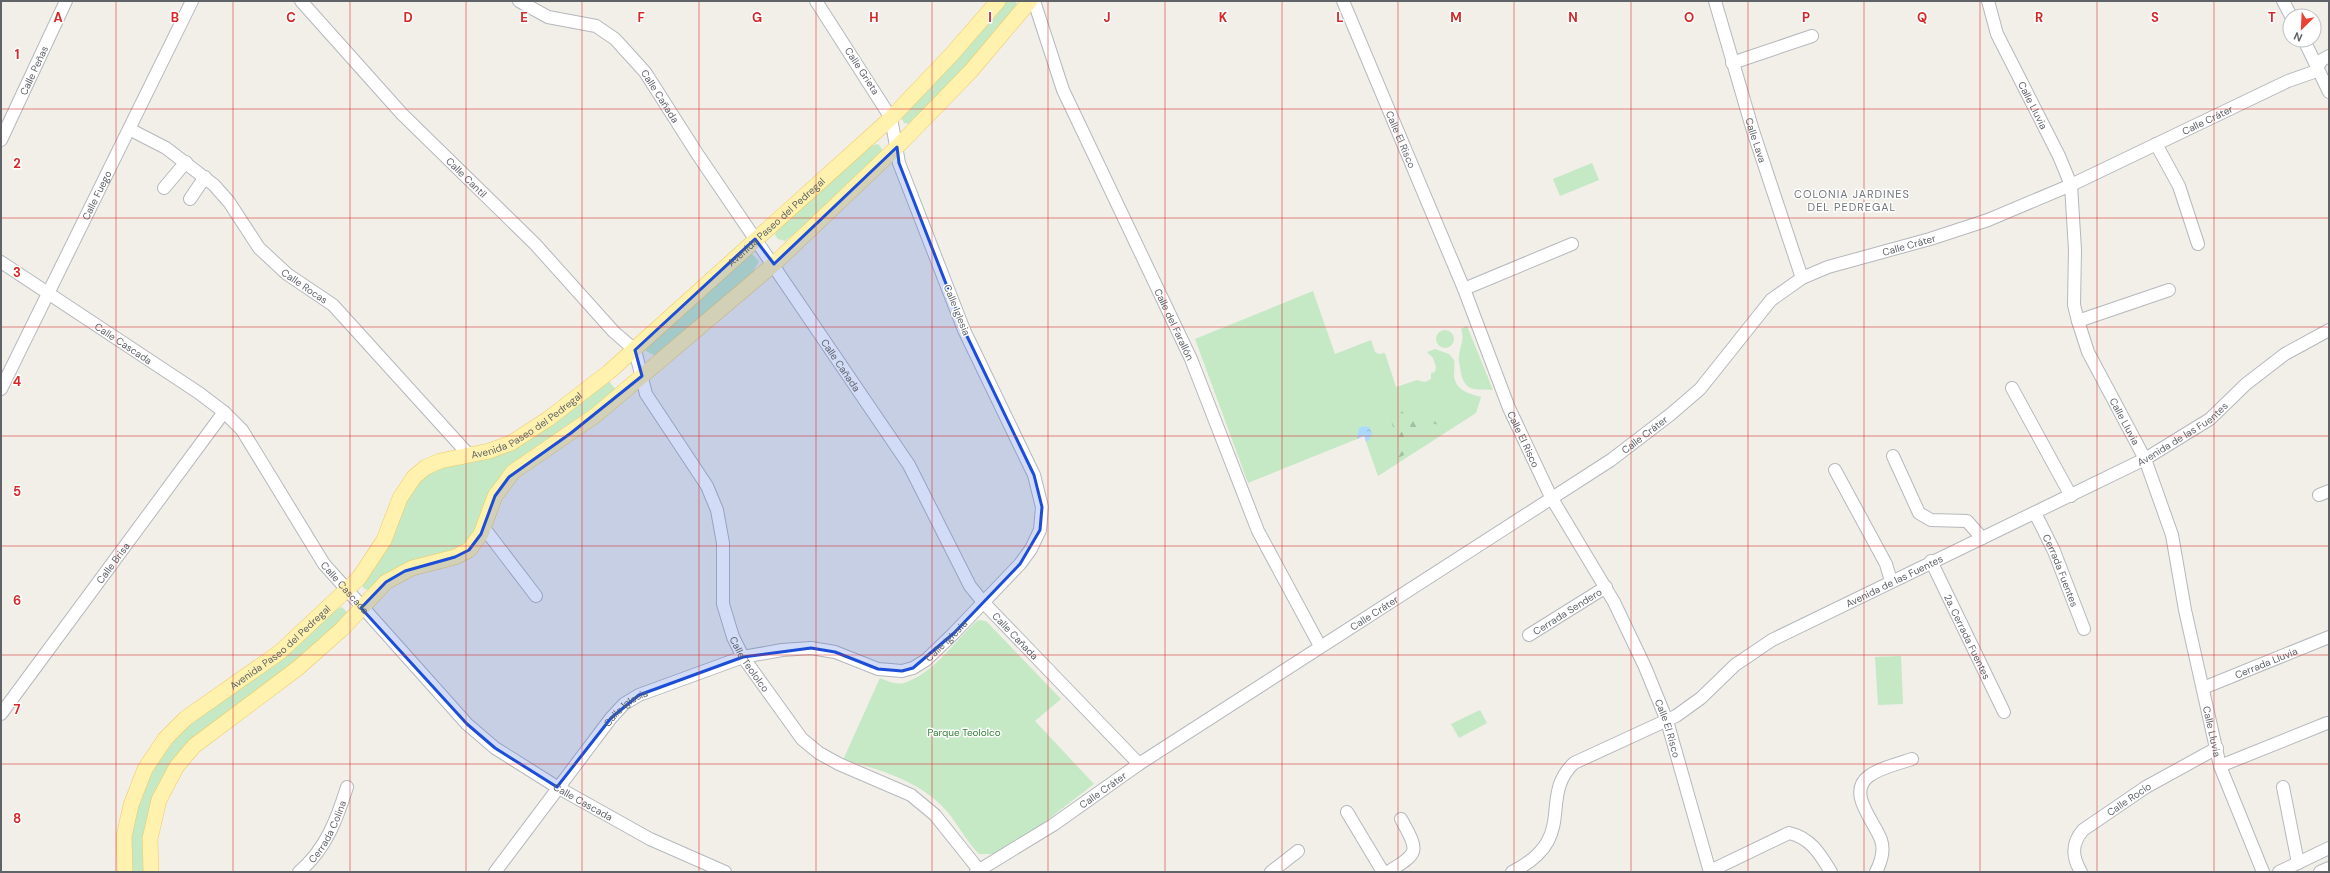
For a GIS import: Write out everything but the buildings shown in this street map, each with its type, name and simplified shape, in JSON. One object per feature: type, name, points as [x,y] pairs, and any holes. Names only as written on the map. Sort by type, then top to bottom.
[{"type":"main road","name":"Avenida Paseo del Pedregal","points":[[125,872],[124,836],[130,805],[145,769],[165,739],[186,718],[280,652],[359,578],[378,551],[403,490],[414,477],[433,463],[494,450],[511,443],[575,399],[635,350],[755,239],[891,118],[952,54],[998,1]]},
{"type":"main road","points":[[150,872],[150,839],[155,812],[164,788],[185,756],[203,737],[298,668],[342,629],[386,582],[405,571],[462,554],[474,544],[484,528],[495,496],[513,472],[571,433],[642,376],[774,264],[897,147],[970,72],[1030,1]]},
{"type":"street","name":"Calle Peñas","points":[[1,140],[66,1]]},
{"type":"street","name":"Calle Fuego","points":[[1,389],[131,130],[192,1]]},
{"type":"street","name":"Calle Cantil","points":[[301,1],[402,114],[535,244],[614,332],[635,350]]},
{"type":"street","name":"Calle Cañada","points":[[519,1],[548,17],[596,26],[620,44],[645,72],[755,239],[774,264],[909,465],[970,586],[983,602],[1139,764]]},
{"type":"street","name":"Calle Grieta","points":[[816,1],[891,118],[897,147]]},
{"type":"street","name":"Calle del Farallón","points":[[1034,1],[1063,90],[1192,359],[1258,531],[1320,646]]},
{"type":"street","name":"Calle El Risco","points":[[1343,1],[1464,288],[1509,408],[1551,497],[1606,587],[1634,642],[1667,721],[1710,872]]},
{"type":"street","name":"Calle Lava","points":[[1715,1],[1732,63],[1802,278]]},
{"type":"street","name":"Calle Lluvia","points":[[1988,1],[1997,34],[2059,156],[2071,185],[2075,250],[2074,306],[2078,321],[2088,352],[2145,459],[2172,535],[2186,610],[2220,766],[2263,872]]},
{"type":"street","points":[[1732,63],[1812,36]]},
{"type":"street","points":[[2308,48],[2329,92]]},
{"type":"street","name":"Calle Cráter","points":[[978,871],[1053,825],[1139,764],[1320,646],[1418,585],[1551,497],[1611,460],[1671,414],[1700,389],[1772,300],[1802,278],[1828,266],[1930,239],[1988,220],[2071,185],[2288,81],[2314,72],[2322,60],[2329,56]]},
{"type":"street","name":"Calle Rocas","points":[[131,130],[166,148],[205,178],[229,202],[259,248],[287,274],[333,305],[469,455]]},
{"type":"street","points":[[2156,144],[2179,186],[2198,244]]},
{"type":"street","name":"Calle Iglesia","points":[[495,872],[557,787],[624,704],[639,695],[743,657],[782,650],[811,648],[835,652],[878,668],[902,671],[913,668],[926,660],[1020,564],[1031,549],[1040,530],[1042,507],[1034,475],[964,330],[899,163],[897,147]]},
{"type":"street","points":[[164,188],[186,162]]},
{"type":"street","points":[[190,199],[205,178]]},
{"type":"street","points":[[1464,288],[1572,244]]},
{"type":"street","name":"Calle Cascada","points":[[1,262],[48,295],[199,393],[224,412],[242,430],[324,564],[361,608],[467,724],[495,748],[557,787],[650,838],[725,872]]},
{"type":"street","points":[[2078,321],[2169,290]]},
{"type":"street","name":"Avenida de las Fuentes","points":[[1512,872],[1526,865],[1539,855],[1548,843],[1554,828],[1560,783],[1566,771],[1588,755],[1667,721],[1694,704],[1735,665],[1759,647],[1931,561],[2071,496],[2145,459],[2210,419],[2246,384],[2285,354],[2329,330]]},
{"type":"street","name":"Calle Teololco","points":[[635,350],[642,376],[642,385],[646,394],[707,486],[717,510],[723,543],[723,604],[733,637],[743,657],[802,740],[819,753],[839,764],[911,795],[935,815],[978,871]]},
{"type":"street","points":[[2012,388],[2071,496]]},
{"type":"street","name":"Calle Brisa","points":[[1,714],[224,412]]},
{"type":"street","points":[[1893,456],[1919,513],[1931,520],[1967,521],[1982,538]]},
{"type":"street","points":[[1835,470],[1886,564],[1891,581]]},
{"type":"street","name":"Cerrada Fuentes","points":[[2035,512],[2054,551],[2084,629]]},
{"type":"street","points":[[484,528],[536,596]]},
{"type":"street","name":"2a. Cerrada Fuentes","points":[[1931,561],[2004,712]]},
{"type":"street","name":"Cerrada Sendero","points":[[1529,635],[1606,587]]},
{"type":"street","name":"Cerrada Lluvia","points":[[2203,688],[2329,637]]},
{"type":"street","points":[[2220,766],[2327,723]]},
{"type":"street","name":"Calle Rocío","points":[[2082,872],[2076,864],[2073,854],[2077,838],[2083,830],[2146,787],[2217,748]]},
{"type":"street","points":[[1876,872],[1883,853],[1881,840],[1861,802],[1860,793],[1862,784],[1868,776],[1912,759]]},
{"type":"street","name":"Cerrada Colina","points":[[299,872],[326,842],[338,817],[347,787]]},
{"type":"street","points":[[2283,787],[2298,863]]},
{"type":"street","points":[[1347,812],[1383,872]]},
{"type":"street","points":[[1388,872],[1411,857],[1414,851],[1414,844],[1401,819]]},
{"type":"street","points":[[1710,872],[1789,833],[1799,835],[1810,841],[1831,872]]},
{"type":"street","points":[[2279,872],[2329,848]]},
{"type":"street","points":[[1271,872],[1298,851]]},
{"type":"street","points":[[2320,872],[2329,868]]},
{"type":"highlighted area","points":[[897,147],[899,163],[964,330],[1034,475],[1042,507],[1040,530],[1020,564],[954,633],[913,668],[902,671],[878,669],[835,652],[811,648],[743,657],[639,695],[611,718],[557,787],[495,748],[467,724],[361,608],[386,582],[405,571],[455,557],[469,550],[481,534],[495,496],[509,477],[571,433],[642,376],[635,350],[755,239],[774,264]]},
{"type":"green space","points":[[1007,1],[1016,1],[1017,7],[969,65],[909,124],[904,123],[901,117]]},
{"type":"green space","points":[[878,144],[882,149],[881,154],[794,234],[785,241],[778,239],[775,235],[777,229],[870,146]]},
{"type":"green space","points":[[1592,163],[1599,180],[1560,196],[1553,179]]},
{"type":"green space","points":[[751,253],[759,261],[753,272],[660,353],[655,356],[646,351],[647,345]]},
{"type":"green space","points":[[1313,291],[1335,354],[1371,340],[1375,352],[1379,354],[1385,353],[1396,387],[1417,380],[1425,382],[1431,379],[1431,373],[1435,372],[1436,367],[1433,358],[1427,352],[1435,349],[1449,354],[1454,360],[1455,381],[1464,391],[1481,397],[1476,413],[1378,476],[1366,442],[1371,438],[1371,430],[1365,426],[1357,436],[1357,439],[1248,483],[1195,339]]},
{"type":"green space","points":[[1467,326],[1493,390],[1470,388],[1464,381],[1459,358],[1462,339],[1461,329]]},
{"type":"green space","points":[[1441,330],[1449,330],[1454,335],[1452,346],[1449,348],[1441,348],[1436,343],[1436,335]]},
{"type":"green space","points":[[607,379],[617,391],[511,468],[471,541],[369,590],[364,589],[362,584],[412,486],[435,468],[490,457]]},
{"type":"green space","points":[[1402,405],[1411,409],[1414,421],[1417,424],[1434,416],[1441,419],[1446,424],[1440,427],[1431,423],[1422,431],[1418,431],[1414,430],[1410,426],[1406,414],[1401,413],[1398,417],[1398,421],[1406,443],[1406,449],[1404,455],[1396,459],[1394,454],[1399,451],[1401,445],[1393,427],[1391,418],[1394,409]]},
{"type":"green space","points":[[342,607],[349,614],[295,664],[199,733],[180,752],[144,872],[131,872],[131,836],[139,801],[152,772],[169,747],[190,726],[213,707],[291,650],[332,613]]},
{"type":"green space","name":"Parque Teololco","points":[[978,620],[986,621],[1061,699],[1035,721],[1094,784],[1042,824],[999,854],[979,854],[940,804],[915,786],[887,773],[843,760],[880,678],[898,683],[904,683],[915,678],[935,664]]},
{"type":"green space","points":[[1901,656],[1903,704],[1878,705],[1875,657]]},
{"type":"green space","points":[[1480,710],[1487,723],[1459,738],[1451,724]]},
{"type":"water","points":[[1365,426],[1370,428],[1372,434],[1370,439],[1366,442],[1364,436],[1357,439],[1359,428]]},
{"type":"district","name":"COLONIA JARDINES DEL PEDREGAL","points":[[1852,200]]}]
